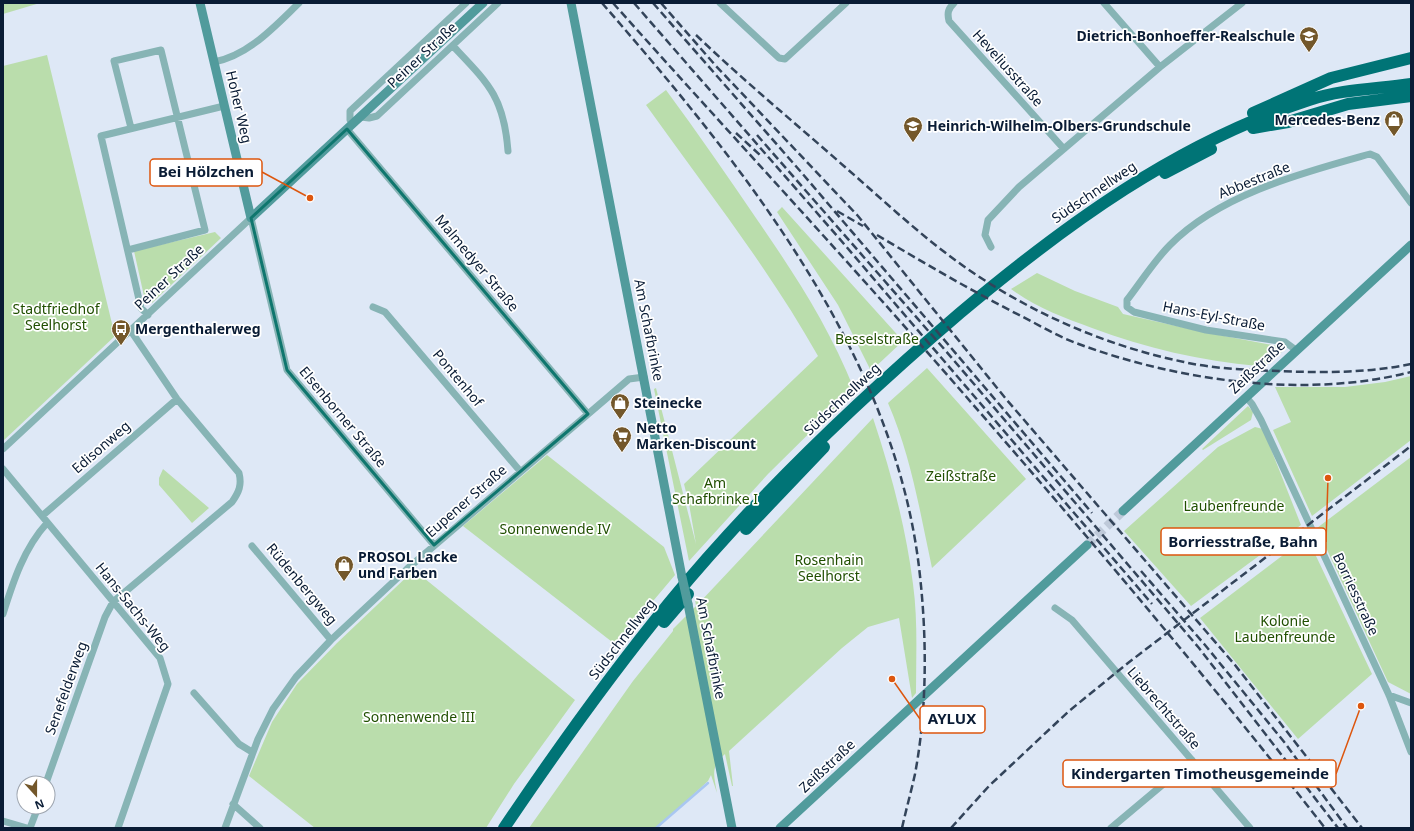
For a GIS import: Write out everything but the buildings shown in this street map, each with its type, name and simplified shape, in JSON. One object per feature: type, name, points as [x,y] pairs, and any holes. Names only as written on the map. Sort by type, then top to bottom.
[{"type":"highway","points":[[1186,151],[1212,134],[1244,117],[1309,87],[1349,73],[1411,58]]},
{"type":"highway","points":[[1345,94],[1411,84]]},
{"type":"highway","points":[[1345,94],[1411,88]]},
{"type":"highway","name":"Südschnellweg","points":[[504,828],[546,765],[602,689],[670,602],[745,517],[820,439],[916,350],[1022,262],[1100,204],[1186,151],[1272,113],[1313,99],[1345,94]]},
{"type":"highway","name":"Südschnellweg","points":[[513,828],[616,682],[676,608],[751,522],[842,430],[927,351],[1004,286],[1066,238],[1138,189],[1192,159],[1279,116],[1345,94]]},
{"type":"highway","points":[[1253,128],[1288,122],[1348,104],[1411,96]]},
{"type":"street","name":"Hoher Weg","points":[[200,3],[250,218]]},
{"type":"street","points":[[214,62],[230,58],[247,49],[262,38],[299,3]]},
{"type":"street","name":"Peiner Straße","points":[[350,126],[350,111],[466,3]]},
{"type":"street","name":"Peiner Straße","points":[[3,449],[483,3]]},
{"type":"street","name":"Peiner Straße","points":[[361,117],[377,116],[498,3]]},
{"type":"street","name":"Am Schafbrinke","points":[[571,3],[732,828]]},
{"type":"street","points":[[720,3],[782,59],[787,58],[846,3]]},
{"type":"street","name":"Heveliusstraße","points":[[954,3],[947,15],[949,22],[1064,149]]},
{"type":"street","points":[[1104,3],[1160,67]]},
{"type":"street","points":[[990,247],[985,235],[988,220],[1019,187],[1160,67],[1242,3]]},
{"type":"street","points":[[453,46],[495,94],[507,136],[508,151]]},
{"type":"street","points":[[128,250],[205,230],[161,50],[114,61],[131,128]]},
{"type":"street","points":[[148,315],[141,308],[101,136],[224,106]]},
{"type":"street","name":"Malmedyer Straße","points":[[350,126],[588,414]]},
{"type":"street","name":"Abbestraße","points":[[1127,307],[1127,300],[1169,245],[1185,231],[1204,217],[1226,204],[1270,186],[1318,169],[1370,154],[1376,157],[1411,203]]},
{"type":"street","name":"Elsenborner Straße","points":[[250,218],[287,370],[434,545]]},
{"type":"street","name":"Zeißstraße","points":[[1123,511],[1411,245]]},
{"type":"street","name":"Pontenhof","points":[[373,307],[385,312],[520,471]]},
{"type":"street","name":"Hans-Eyl-Straße","points":[[1127,307],[1134,312],[1206,330],[1285,342],[1296,350]]},
{"type":"street","points":[[114,602],[232,502],[239,492],[241,481],[239,473],[177,399],[131,331]]},
{"type":"street","name":"Eupener Straße","points":[[225,828],[252,752],[274,710],[291,684],[331,640],[434,545],[629,379],[644,377]]},
{"type":"street","name":"Borriesstraße","points":[[1246,397],[1252,404],[1261,420],[1389,695],[1410,752]]},
{"type":"street","name":"Edisonweg","points":[[42,516],[177,399]]},
{"type":"street","name":"Hans-Sachs-Weg","points":[[3,469],[160,658],[168,684],[118,828]]},
{"type":"street","points":[[3,614],[17,571],[40,530],[48,523]]},
{"type":"street","name":"Zeißstraße","points":[[780,828],[1087,545]]},
{"type":"street","name":"Rüdenbergweg","points":[[252,546],[331,640]]},
{"type":"street","name":"Senefelderweg","points":[[49,775],[105,617],[114,602]]},
{"type":"street","name":"Liebrechtstraße","points":[[1055,608],[1072,620],[1250,828]]},
{"type":"street","points":[[194,693],[239,744],[252,752]]},
{"type":"street","points":[[1389,695],[1411,703]]},
{"type":"street","points":[[1111,828],[1192,760]]},
{"type":"street","points":[[233,804],[260,828]]},
{"type":"street","points":[[3,821],[29,828],[35,815]]},
{"type":"highlighted area","points":[[347,129],[588,414],[434,545],[287,370],[251,218]]},
{"type":"green space","points":[[3,3],[40,3],[3,14]]},
{"type":"green space","name":"Stadtfriedhof Seelhorst","points":[[47,55],[115,336],[3,441],[3,66]]},
{"type":"green space","name":"Am Schafbrinke I","points":[[666,90],[690,122],[772,241],[811,302],[834,344],[854,389],[768,474],[689,561],[654,389],[656,388],[696,544],[684,484],[818,356],[799,323],[757,259],[646,105]]},
{"type":"green space","name":"Besselstraße","points":[[782,207],[903,341],[871,371],[838,305],[777,212]]},
{"type":"green space","points":[[215,232],[221,238],[152,303],[144,296],[134,251]]},
{"type":"green space","points":[[1037,273],[1075,291],[1118,307],[1123,314],[1203,332],[1283,347],[1285,349],[1268,364],[1258,366],[1216,361],[1174,353],[1133,342],[1060,316],[1040,307],[1011,289]]},
{"type":"green space","name":"Zeißstraße","points":[[927,368],[1026,479],[932,568],[909,464],[888,403]]},
{"type":"green space","points":[[1411,376],[1411,440],[1312,516],[1273,430],[1291,422],[1275,387],[1345,387],[1385,382]]},
{"type":"green space","points":[[1248,406],[1253,412],[1251,420],[1203,450],[1202,449]]},
{"type":"green space","name":"Rosenhain Seelhorst","points":[[873,418],[897,500],[913,584],[916,611],[916,693],[912,698],[899,618],[868,627],[842,648],[729,751],[733,786],[725,754],[715,767],[714,776],[717,793],[711,775],[708,781],[657,828],[529,828],[633,681],[673,631],[673,629],[696,606],[695,599],[700,602]]},
{"type":"green space","name":"Laubenfreunde","points":[[1255,427],[1263,429],[1301,525],[1191,606],[1124,531],[1218,447]]},
{"type":"green space","name":"Sonnenwende IV","points":[[547,455],[664,547],[675,575],[616,645],[463,526]]},
{"type":"green space","points":[[1411,457],[1411,694],[1388,682],[1317,528]]},
{"type":"green space","points":[[163,469],[209,508],[192,523],[159,485],[159,478]]},
{"type":"green space","name":"Kolonie Laubenfreunde","points":[[1307,537],[1372,674],[1298,739],[1200,618]]},
{"type":"green space","name":"Sonnenwende III","points":[[414,570],[575,700],[514,784],[486,828],[315,828],[249,776],[272,722],[297,684],[337,643]]},
{"type":"waterway","points":[[656,828],[708,783]]},
{"type":"tunnel","points":[[1087,545],[1123,511]]},
{"type":"railway","points":[[602,3],[708,129],[758,197],[805,267],[846,340],[880,416],[905,495],[920,576],[924,625],[925,675],[922,725],[915,774],[902,828]]},
{"type":"railway","points":[[613,3],[985,418],[1182,650],[1325,828]]},
{"type":"railway","points":[[634,3],[838,237],[1152,604]]},
{"type":"railway","points":[[653,3],[801,172],[1092,513]]},
{"type":"railway","points":[[661,3],[716,66],[858,216],[1006,399],[1235,665],[1362,828]]},
{"type":"railway","points":[[696,35],[902,218],[947,254],[987,282],[1014,298],[1068,325],[1126,347],[1155,355],[1220,368],[1296,372],[1329,372],[1362,371],[1411,364]]},
{"type":"railway","points":[[736,133],[760,155]]},
{"type":"railway","points":[[757,135],[945,350],[1199,648],[1338,828]]},
{"type":"railway","points":[[837,211],[863,226]]},
{"type":"railway","points":[[877,235],[966,287],[1062,337],[1115,356],[1156,367],[1199,376],[1242,382],[1285,385],[1329,384],[1371,380],[1411,372]]},
{"type":"railway","points":[[951,828],[989,786],[1069,711],[1128,663],[1411,446]]},
{"type":"railway","points":[[1141,571],[1205,645],[1285,743],[1347,828]]},
{"type":"place","name":"Dietrich-Bonhoeffer-Realschule","points":[[1309,53]]},
{"type":"place","name":"Mercedes-Benz","points":[[1394,137]]},
{"type":"place","name":"Heinrich-Wilhelm-Olbers-Grundschule","points":[[913,143]]},
{"type":"place","name":"Bei Hölzchen","points":[[310,198]]},
{"type":"place","name":"Mergenthalerweg","points":[[121,346]]},
{"type":"place","name":"Steinecke","points":[[620,420]]},
{"type":"place","name":"Netto Marken-Discount","points":[[622,453]]},
{"type":"place","name":"Borriesstraße, Bahn","points":[[1328,478]]},
{"type":"place","name":"PROSOL Lacke und Farben","points":[[344,582]]},
{"type":"place","name":"AYLUX","points":[[892,679]]},
{"type":"place","name":"Kindergarten Timotheusgemeinde","points":[[1361,706]]}]
